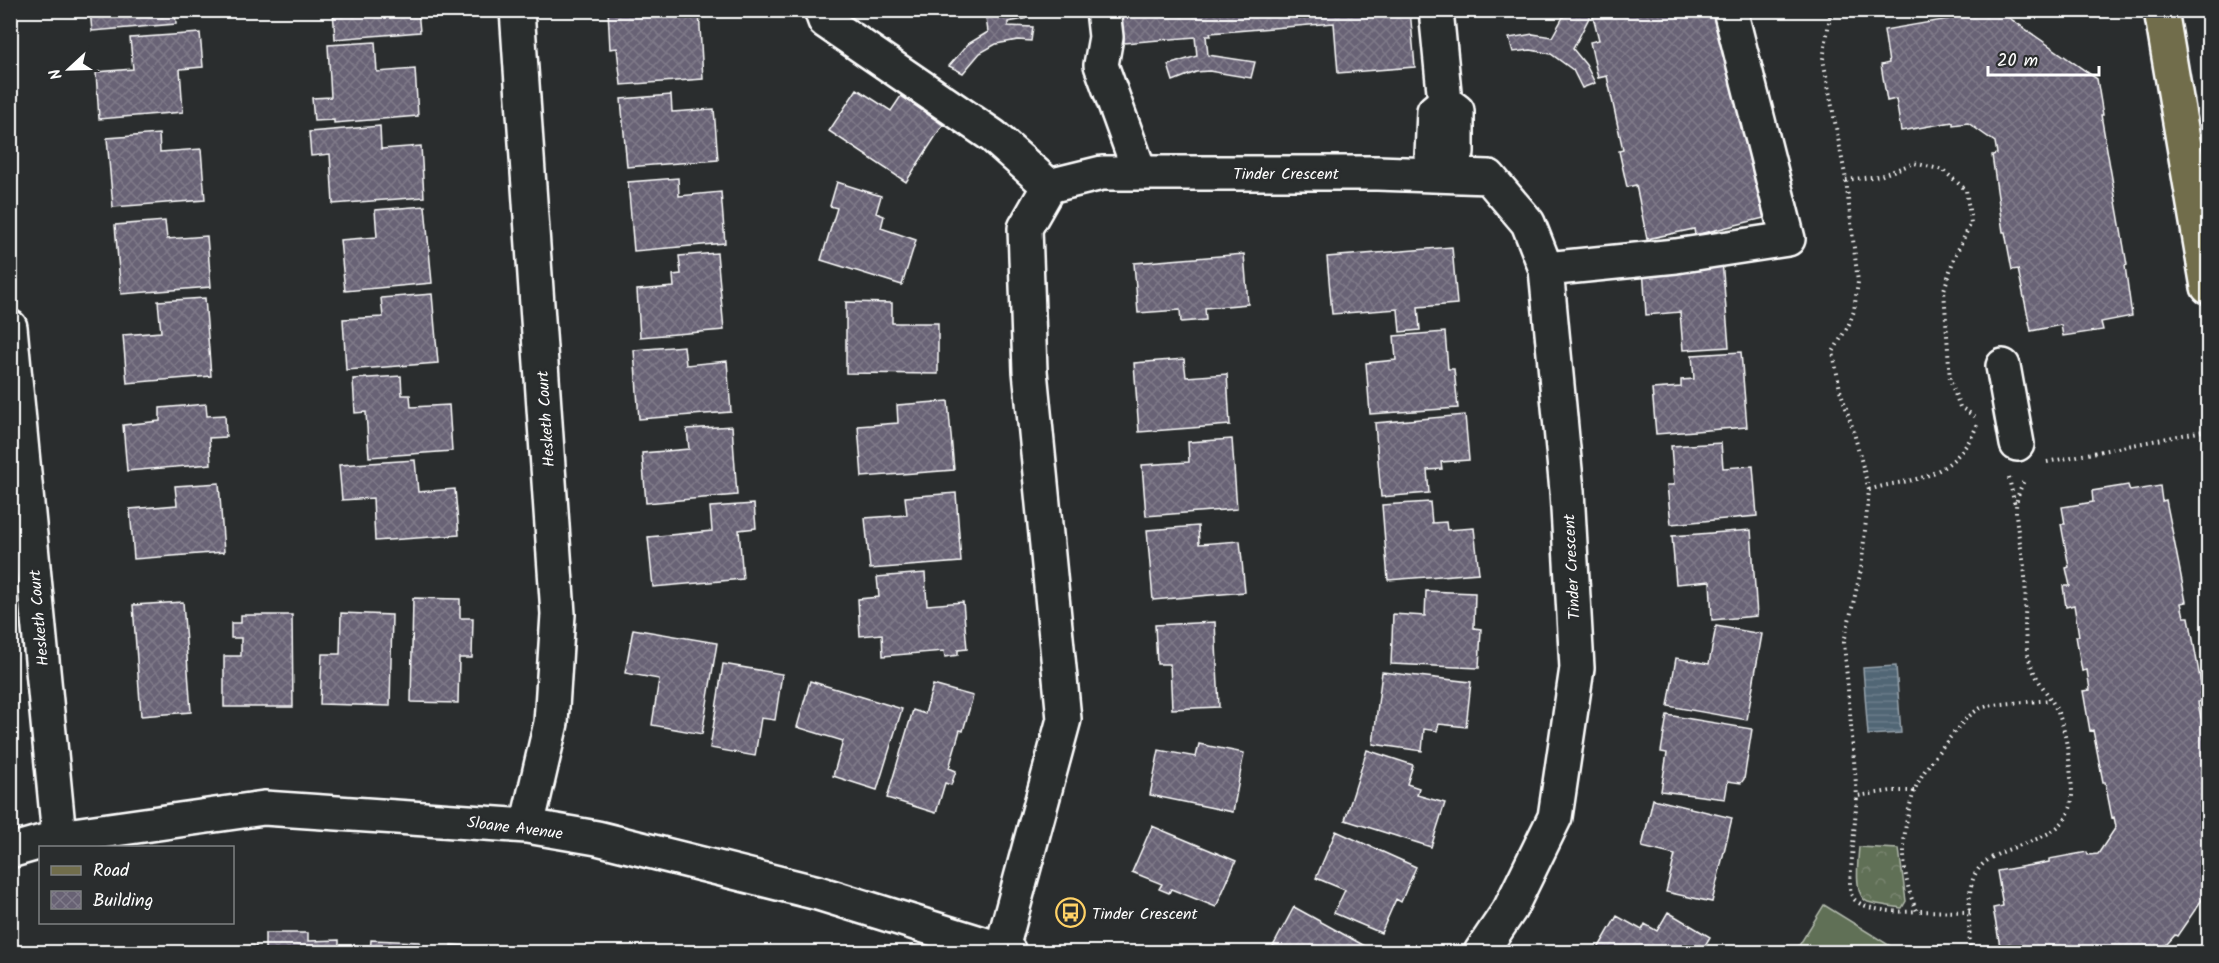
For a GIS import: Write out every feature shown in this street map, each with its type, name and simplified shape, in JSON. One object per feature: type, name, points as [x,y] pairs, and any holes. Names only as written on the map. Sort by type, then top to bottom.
[{"type":"main road","points":[[2161,10],[2208,287]]},
{"type":"street","name":"Hesketh Court","points":[[518,10],[558,614],[551,723],[527,825]]},
{"type":"street","points":[[821,10],[825,21],[993,136],[1049,186],[1025,228],[1030,371],[1064,719],[1004,952]]},
{"type":"street","points":[[1082,10],[1083,20],[1140,173]]},
{"type":"street","points":[[1101,65],[1106,37],[1103,10]]},
{"type":"street","points":[[1436,10],[1444,102],[1457,111],[1457,152],[1447,169]]},
{"type":"street","points":[[1546,269],[1676,256],[1788,239],[1730,10]]},
{"type":"street","name":"Tinder Crescent","points":[[1049,186],[1102,173],[1377,173],[1447,169],[1489,177],[1528,223],[1546,269],[1567,491],[1577,668],[1555,817],[1510,909],[1481,952]]},
{"type":"street","name":"Hesketh Court","points":[[10,327],[59,837]]},
{"type":"street","points":[[2003,366],[2024,462]]},
{"type":"street","name":"Sloane Avenue","points":[[10,851],[59,837],[264,808],[527,825],[597,838],[818,893],[1004,952]]},
{"type":"path","points":[[1831,10],[1823,59],[1846,180],[1858,282],[1849,324],[1833,352],[1840,390],[1869,490],[1861,570],[1844,642],[1857,796],[1851,893],[1855,900],[1867,906],[1903,913],[1970,912]]},
{"type":"path","points":[[1846,180],[1880,176],[1914,163],[1943,170],[1966,190],[1971,223],[1954,258],[1944,290],[1950,380],[1960,406],[1979,419],[1966,448],[1939,470],[1918,479],[1882,485],[1869,490]]},
{"type":"path","points":[[2024,462],[2208,430]]},
{"type":"path","points":[[1970,952],[1971,890],[1975,873],[1987,861],[2052,831],[2063,822],[2072,795],[2068,756],[2059,715],[2034,673],[2026,642],[2025,576],[2016,510],[2024,462]]},
{"type":"path","points":[[2016,510],[2024,462]]},
{"type":"path","points":[[1917,911],[1908,888],[1904,863],[1906,826],[1915,791],[1945,744],[1973,713],[1984,707],[2050,700]]},
{"type":"path","points":[[1857,796],[1891,791],[1915,791]]},
{"type":"green space","points":[[1859,847],[1899,849],[1906,901],[1902,908],[1868,902],[1863,898],[1858,886]]},
{"type":"green space","points":[[1824,905],[1900,952],[1795,952]]},
{"type":"water","points":[[1896,666],[1901,733],[1868,735],[1863,668]]},
{"type":"building","points":[[90,10],[175,10],[176,24],[92,31]]},
{"type":"building","points":[[333,10],[418,10],[420,32],[335,39]]},
{"type":"building","points":[[608,10],[699,10],[703,79],[621,85],[617,48],[610,49]]},
{"type":"building","points":[[985,10],[1028,10],[1024,11],[1025,19],[1008,22],[1008,26],[1033,27],[1031,41],[1018,40],[996,44],[980,53],[963,73],[949,66],[968,44],[988,32]]},
{"type":"building","points":[[1121,10],[1410,10],[1415,67],[1338,73],[1334,23],[1210,33],[1211,36],[1206,36],[1208,55],[1255,62],[1251,78],[1209,71],[1196,72],[1173,81],[1168,65],[1197,56],[1195,37],[1124,43]]},
{"type":"building","points":[[1567,10],[1717,10],[1764,218],[1695,235],[1694,229],[1647,239],[1636,185],[1627,187],[1619,151],[1623,150],[1607,76],[1598,78],[1590,42],[1599,40],[1592,12],[1573,49],[1586,65],[1595,83],[1582,88],[1573,70],[1551,54],[1531,50],[1513,52],[1509,38],[1533,34],[1552,37]]},
{"type":"building","points":[[1948,10],[1998,10],[2097,79],[2127,265],[2125,266],[2132,316],[2101,322],[2103,330],[2063,336],[2061,325],[2031,331],[2018,269],[2012,270],[2005,232],[2003,232],[1992,155],[1997,154],[1995,142],[1968,123],[1953,125],[1953,122],[1901,131],[1896,99],[1887,101],[1881,65],[1889,63],[1884,30],[1949,19]]},
{"type":"building","points":[[200,33],[203,67],[180,69],[183,112],[99,119],[96,72],[133,69],[130,38]]},
{"type":"building","points":[[375,42],[377,72],[415,69],[418,116],[334,123],[334,120],[314,121],[312,98],[331,97],[328,45]]},
{"type":"building","points":[[857,89],[891,111],[901,96],[943,125],[906,182],[829,131]]},
{"type":"building","points":[[671,95],[672,112],[714,109],[718,160],[627,167],[621,99]]},
{"type":"building","points":[[380,126],[381,149],[421,146],[424,197],[333,204],[330,154],[311,156],[309,132]]},
{"type":"building","points":[[159,134],[160,152],[201,149],[205,200],[113,207],[107,138]]},
{"type":"building","points":[[678,178],[679,196],[721,192],[725,243],[634,251],[628,182]]},
{"type":"building","points":[[837,182],[881,196],[876,213],[884,216],[881,228],[916,240],[902,285],[821,260],[837,208],[830,206]]},
{"type":"building","points":[[425,206],[432,283],[345,291],[340,240],[377,237],[375,210]]},
{"type":"building","points":[[165,221],[167,239],[207,236],[211,287],[121,294],[115,225]]},
{"type":"building","points":[[1452,247],[1457,304],[1418,307],[1420,330],[1400,332],[1398,309],[1332,314],[1327,257]]},
{"type":"building","points":[[717,253],[724,330],[640,337],[637,290],[674,287],[673,275],[681,274],[679,256]]},
{"type":"building","points":[[1244,254],[1248,304],[1205,308],[1206,320],[1181,322],[1180,310],[1138,313],[1134,263]]},
{"type":"building","points":[[1722,260],[1729,347],[1683,350],[1680,312],[1646,315],[1643,267]]},
{"type":"building","points":[[432,294],[438,363],[346,370],[343,319],[383,317],[381,298]]},
{"type":"building","points":[[205,298],[211,376],[127,383],[123,335],[161,332],[158,301]]},
{"type":"building","points":[[846,302],[892,303],[892,323],[938,323],[938,374],[846,373]]},
{"type":"building","points":[[1445,332],[1448,369],[1454,369],[1458,408],[1370,414],[1366,363],[1396,360],[1394,336]]},
{"type":"building","points":[[684,346],[686,365],[727,361],[731,412],[639,419],[634,350]]},
{"type":"building","points":[[1741,352],[1747,427],[1656,434],[1652,389],[1681,387],[1681,380],[1694,379],[1692,355]]},
{"type":"building","points":[[1184,359],[1186,377],[1227,374],[1230,425],[1139,432],[1134,363]]},
{"type":"building","points":[[401,376],[402,395],[410,395],[411,407],[449,405],[452,451],[369,457],[366,412],[355,413],[353,379]]},
{"type":"building","points":[[948,401],[954,470],[862,477],[858,426],[898,423],[897,405]]},
{"type":"building","points":[[206,404],[207,416],[225,415],[226,437],[209,438],[211,464],[127,471],[123,425],[160,421],[160,408]]},
{"type":"building","points":[[1465,415],[1469,460],[1441,462],[1442,469],[1427,470],[1429,493],[1381,497],[1375,423]]},
{"type":"building","points":[[732,426],[737,495],[646,503],[642,453],[689,449],[687,429]]},
{"type":"building","points":[[1232,439],[1237,509],[1146,516],[1142,465],[1189,462],[1188,442]]},
{"type":"building","points":[[1721,443],[1723,468],[1753,466],[1757,516],[1671,524],[1667,485],[1674,485],[1671,446]]},
{"type":"building","points":[[415,460],[418,492],[455,489],[459,535],[375,541],[373,498],[342,500],[339,465]]},
{"type":"building","points":[[219,483],[224,552],[134,559],[130,509],[177,505],[175,486]]},
{"type":"building","points":[[2128,485],[2130,491],[2160,486],[2162,501],[2166,500],[2173,535],[2186,602],[2181,603],[2184,617],[2189,617],[2204,701],[2198,702],[2201,718],[2207,717],[2208,726],[2208,891],[2177,936],[2175,935],[2160,952],[2010,952],[2009,944],[2000,946],[1993,908],[2003,906],[1997,871],[2049,862],[2049,859],[2087,852],[2088,855],[2098,854],[2116,827],[2105,782],[2103,782],[2093,730],[2090,731],[2083,691],[2090,690],[2087,670],[2082,671],[2074,605],[2066,607],[2063,586],[2070,586],[2066,568],[2069,567],[2061,524],[2065,524],[2062,507],[2093,502],[2092,491]]},
{"type":"building","points":[[956,493],[961,562],[870,569],[865,518],[907,515],[905,497]]},
{"type":"building","points":[[1430,502],[1432,523],[1446,522],[1447,530],[1474,528],[1479,573],[1388,580],[1382,505]]},
{"type":"building","points":[[754,504],[756,528],[739,530],[743,579],[653,587],[648,537],[712,531],[710,507]]},
{"type":"building","points":[[1198,526],[1199,544],[1240,541],[1245,592],[1153,600],[1147,530]]},
{"type":"building","points":[[1751,530],[1757,616],[1712,620],[1710,581],[1676,584],[1672,536]]},
{"type":"building","points":[[925,573],[927,605],[963,602],[967,649],[958,650],[958,655],[945,657],[944,651],[883,656],[882,634],[860,636],[858,599],[879,597],[877,577]]},
{"type":"building","points":[[1426,591],[1475,593],[1474,628],[1481,629],[1479,668],[1391,664],[1393,614],[1425,616]]},
{"type":"building","points":[[413,598],[460,599],[460,618],[473,618],[472,658],[459,658],[458,703],[411,702]]},
{"type":"building","points":[[183,602],[191,712],[141,716],[133,605]]},
{"type":"building","points":[[341,613],[392,615],[390,706],[320,704],[322,654],[340,654]]},
{"type":"building","points":[[241,615],[292,615],[293,707],[224,707],[224,656],[241,656],[241,638],[231,638],[231,623],[241,623]]},
{"type":"building","points":[[1215,622],[1219,707],[1172,709],[1170,664],[1157,664],[1155,625]]},
{"type":"building","points":[[1716,626],[1762,634],[1747,720],[1668,706],[1676,658],[1709,664]]},
{"type":"building","points":[[633,629],[717,643],[702,734],[652,725],[659,679],[625,673]]},
{"type":"building","points":[[723,664],[782,674],[775,720],[761,718],[755,756],[710,748]]},
{"type":"building","points":[[1382,672],[1471,682],[1466,727],[1439,724],[1437,731],[1424,729],[1422,751],[1373,744]]},
{"type":"building","points":[[810,681],[902,709],[877,790],[833,776],[843,741],[797,727]]},
{"type":"building","points":[[933,685],[973,696],[949,768],[956,771],[951,785],[945,783],[936,813],[887,798],[913,710],[925,714]]},
{"type":"building","points":[[1667,715],[1752,729],[1744,779],[1741,783],[1728,781],[1725,799],[1661,791],[1667,753],[1661,752]]},
{"type":"building","points":[[1199,744],[1244,753],[1233,812],[1150,795],[1159,750],[1196,757]]},
{"type":"building","points":[[1367,750],[1413,765],[1407,784],[1419,788],[1417,795],[1445,803],[1431,847],[1345,820]]},
{"type":"building","points":[[1653,799],[1732,818],[1712,902],[1666,892],[1675,855],[1642,847]]},
{"type":"building","points":[[1152,826],[1236,861],[1216,907],[1171,889],[1169,893],[1159,889],[1162,884],[1132,872]]},
{"type":"building","points":[[1336,831],[1416,867],[1401,902],[1396,899],[1381,933],[1334,913],[1345,890],[1316,878]]},
{"type":"building","points":[[1294,907],[1374,951],[1270,952]]},
{"type":"building","points":[[1668,912],[1710,937],[1701,952],[1596,952],[1617,916],[1642,930],[1645,924],[1657,931]]},
{"type":"building","points":[[265,933],[308,933],[308,941],[339,940],[339,952],[265,952]]},
{"type":"building","points":[[371,940],[420,942],[420,952],[370,952]]},
{"type":"building","points":[[451,945],[501,949],[500,952],[450,952]]},
{"type":"building","points":[[256,946],[256,952],[205,952],[205,950]]},
{"type":"place","name":"Tinder Crescent","points":[[1071,913]]}]
